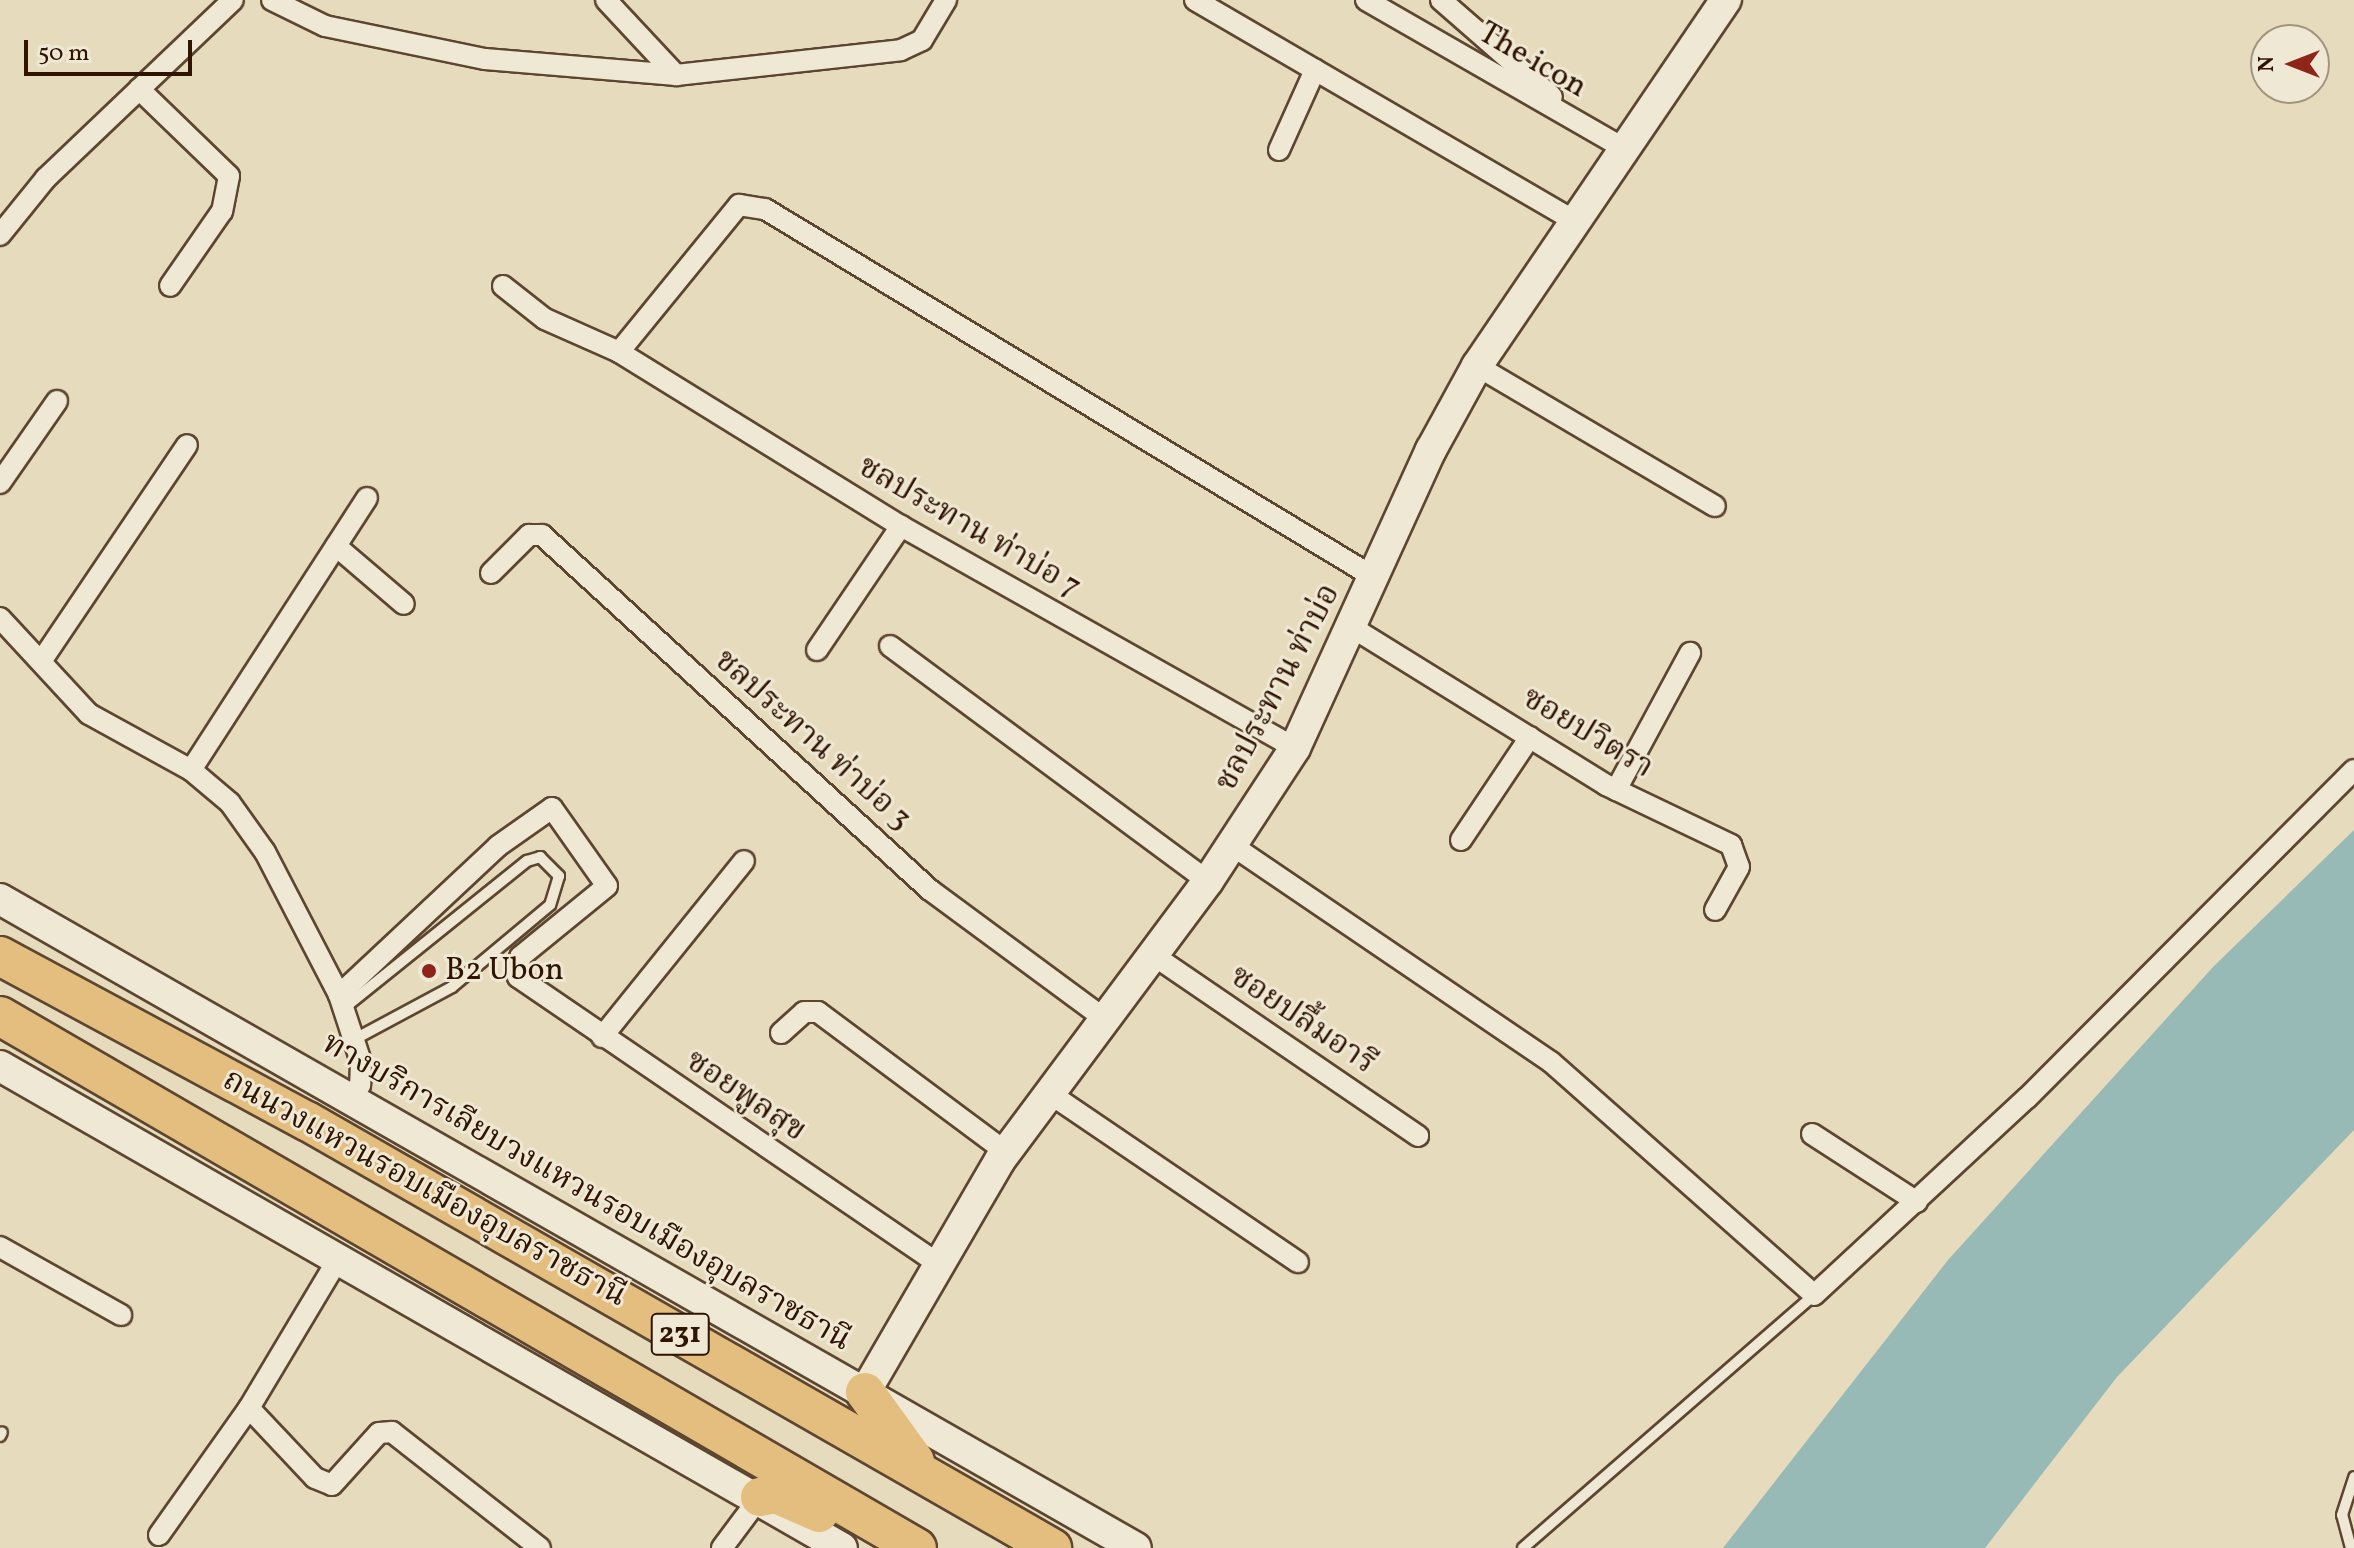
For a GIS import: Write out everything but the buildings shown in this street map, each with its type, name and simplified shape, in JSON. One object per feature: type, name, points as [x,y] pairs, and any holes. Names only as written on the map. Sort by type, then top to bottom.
[{"type":"highway","name":"ถนนวงแหวนรอบเมืองอุบลราชธานี","points":[[0,956],[307,1121],[1052,1548]]},
{"type":"highway","name":"ถนนวงแหวนรอบเมืองอุบลราชธานี","points":[[0,1016],[902,1540]]},
{"type":"highway","points":[[865,1392],[924,1473]]},
{"type":"highway","points":[[760,1497],[776,1494],[846,1525],[902,1540]]},
{"type":"main road","name":"ชลประทาน ท่าบ่อ","points":[[865,1392],[1006,1152],[1208,881],[1295,748],[1377,579],[1431,450],[1477,366],[1726,0]]},
{"type":"main road","name":"ทางบริการเลียบวงแหวนรอบเมืองอุบลราชธานี","points":[[0,899],[349,1102],[1136,1548]]},
{"type":"main road","points":[[0,1066],[337,1261],[760,1497],[842,1548]]},
{"type":"street","points":[[0,235],[46,178],[233,0]]},
{"type":"street","points":[[272,0],[325,26],[485,59],[676,75],[901,50],[922,40],[946,0]]},
{"type":"street","points":[[606,0],[676,75]]},
{"type":"street","points":[[1195,0],[1574,221]]},
{"type":"street","name":"The icon","points":[[1366,0],[1623,148]]},
{"type":"street","name":"The icon","points":[[1441,0],[1586,126]]},
{"type":"street","points":[[1279,150],[1315,70]]},
{"type":"street","points":[[139,89],[229,176],[222,211],[170,286]]},
{"type":"street","points":[[619,352],[739,205],[765,209],[1377,579]]},
{"type":"street","name":"ชลประทาน ท่าบ่อ 7","points":[[503,286],[545,319],[619,352],[901,526],[1295,748]]},
{"type":"street","points":[[1477,366],[1715,506]]},
{"type":"street","points":[[0,483],[57,401]]},
{"type":"street","points":[[42,660],[187,445]]},
{"type":"street","points":[[191,770],[367,498]]},
{"type":"street","points":[[817,650],[901,526]]},
{"type":"street","name":"ชลประทาน ท่าบ่อ 3","points":[[491,573],[529,535],[542,535],[930,890],[1105,1019]]},
{"type":"street","points":[[336,546],[404,604]]},
{"type":"street","points":[[0,618],[89,714],[191,770],[230,803],[265,852],[341,1002],[355,1039],[360,1085],[349,1102]]},
{"type":"street","name":"ซอยปวิตรา","points":[[1353,628],[1616,790],[1739,854],[1715,910]]},
{"type":"street","points":[[890,646],[1208,881]]},
{"type":"street","points":[[1616,790],[1690,653]]},
{"type":"street","points":[[1461,840],[1530,737]]},
{"type":"street","points":[[1233,846],[1551,1062],[1814,1295],[1917,1202],[2354,770]]},
{"type":"street","name":"ซอยพูลสุข","points":[[341,1002],[498,846],[552,808],[607,886],[520,957],[518,977],[940,1265]]},
{"type":"street","points":[[602,1037],[744,861]]},
{"type":"street","name":"ซอยปลื้มอารี","points":[[1153,955],[1418,1136]]},
{"type":"street","points":[[781,1033],[804,1012],[818,1012],[1006,1152]]},
{"type":"street","points":[[1049,1093],[1298,1262]]},
{"type":"street","points":[[1812,1134],[1917,1202]]},
{"type":"street","points":[[0,1247],[121,1315]]},
{"type":"street","points":[[159,1535],[249,1408],[337,1261]]},
{"type":"street","points":[[249,1408],[315,1478],[332,1485],[379,1433],[392,1432],[540,1548]]},
{"type":"street","points":[[722,1548],[760,1497]]},
{"type":"lane","points":[[341,1002],[511,871],[540,857],[551,864],[561,884],[550,905],[452,987],[355,1039]]},
{"type":"lane","points":[[1523,1548],[1814,1295]]},
{"type":"lane","points":[[2351,1548],[2342,1515],[2354,1477]]},
{"type":"water","points":[[2354,830],[2354,1130],[2117,1377],[1985,1548],[1723,1548],[1948,1260],[2213,967]]},
{"type":"place","name":"B2 Ubon","points":[[429,971]]}]
